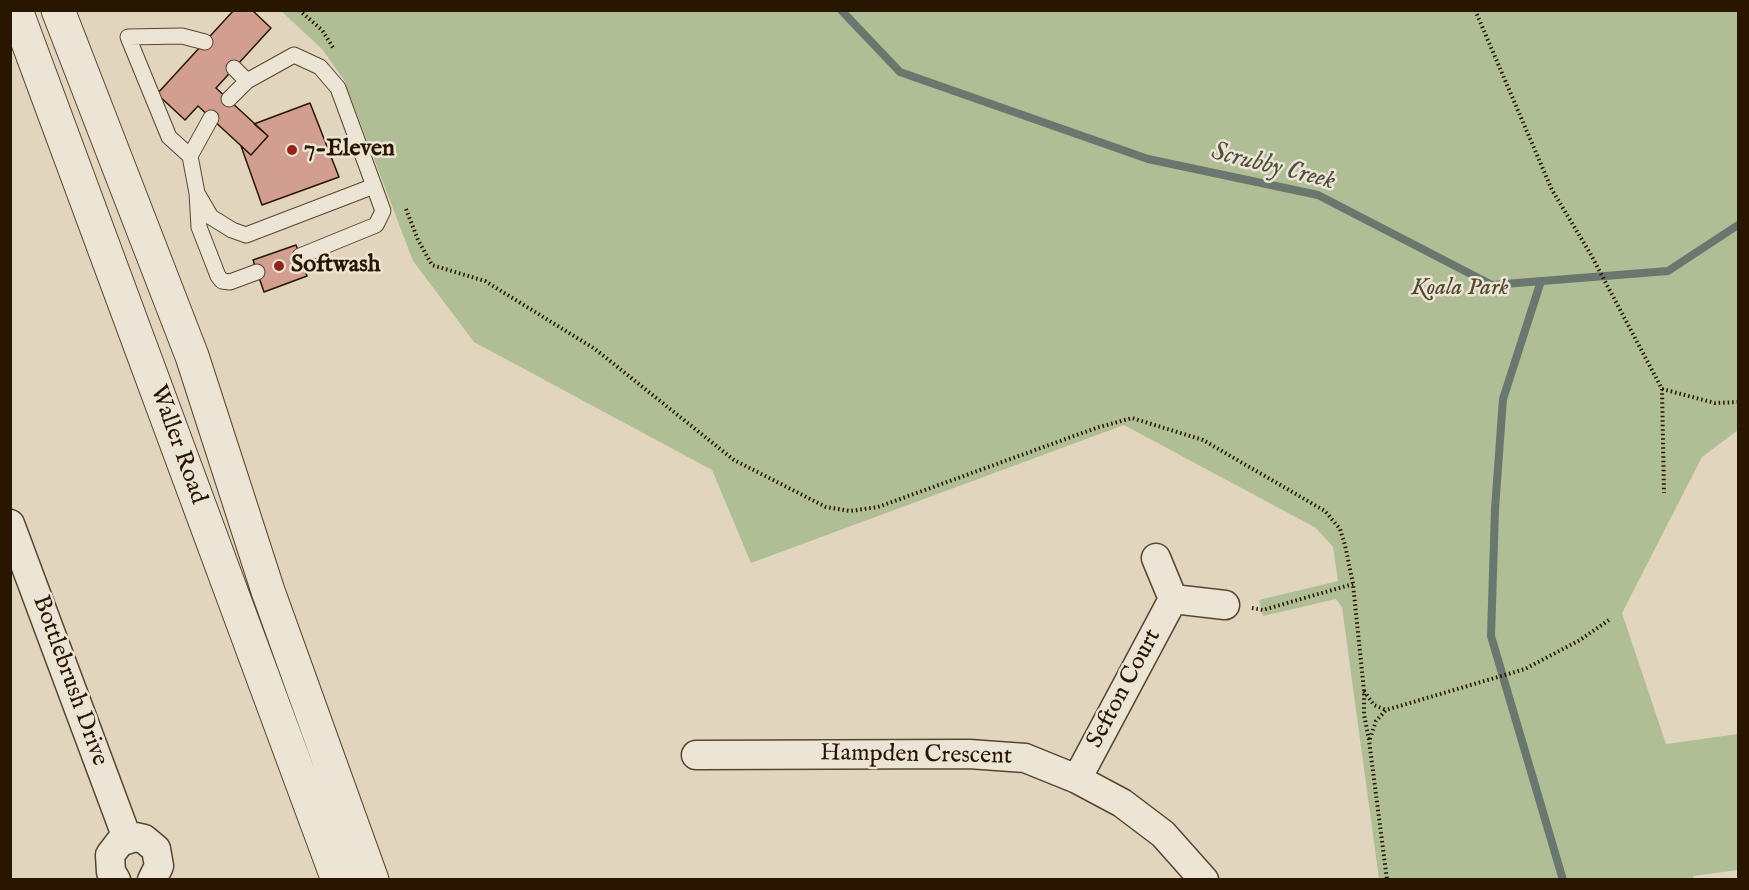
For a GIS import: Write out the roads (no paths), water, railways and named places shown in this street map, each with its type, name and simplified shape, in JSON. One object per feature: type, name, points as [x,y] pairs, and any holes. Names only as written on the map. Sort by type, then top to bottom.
[{"type":"street","name":"Waller Road","points":[[16,10],[338,879]]},
{"type":"street","name":"Waller Road","points":[[58,10],[192,356],[268,591],[372,879]]},
{"type":"street","points":[[102,242],[142,227]]},
{"type":"street","name":"Bottlebrush Drive","points":[[10,524],[127,838]]},
{"type":"street","points":[[1156,558],[1173,599],[1226,605]]},
{"type":"street","points":[[236,603],[268,591]]},
{"type":"street","name":"Sefton Court","points":[[1077,779],[1173,599]]},
{"type":"street","name":"Hampden Crescent","points":[[696,755],[969,754],[1025,758],[1077,779],[1122,803],[1162,834],[1204,879]]},
{"type":"street","points":[[105,877],[114,847],[127,838],[144,838],[156,849],[159,866],[152,879]]},
{"type":"lane","points":[[205,42],[182,36],[128,37],[169,137],[190,156],[198,193],[199,227],[218,276],[222,281],[230,282],[257,272]]},
{"type":"lane","points":[[229,99],[247,81],[294,55],[320,67],[338,88],[383,211],[376,225],[300,256]]},
{"type":"lane","points":[[234,68],[247,81]]},
{"type":"lane","points":[[190,156],[211,118]]},
{"type":"lane","points":[[198,193],[211,217],[232,230],[246,235],[374,186]]},
{"type":"waterway","name":"Scrubby Creek","points":[[841,10],[900,72],[1148,159],[1318,195],[1492,285],[1668,271],[1738,225]]},
{"type":"waterway","points":[[1541,281],[1503,399],[1495,509],[1491,636],[1563,880]]},
{"type":"place","name":"7-Eleven","points":[[292,150]]},
{"type":"place","name":"Softwash","points":[[279,266]]},
{"type":"park label","name":"Koala Park","points":[[1460,289]]}]
